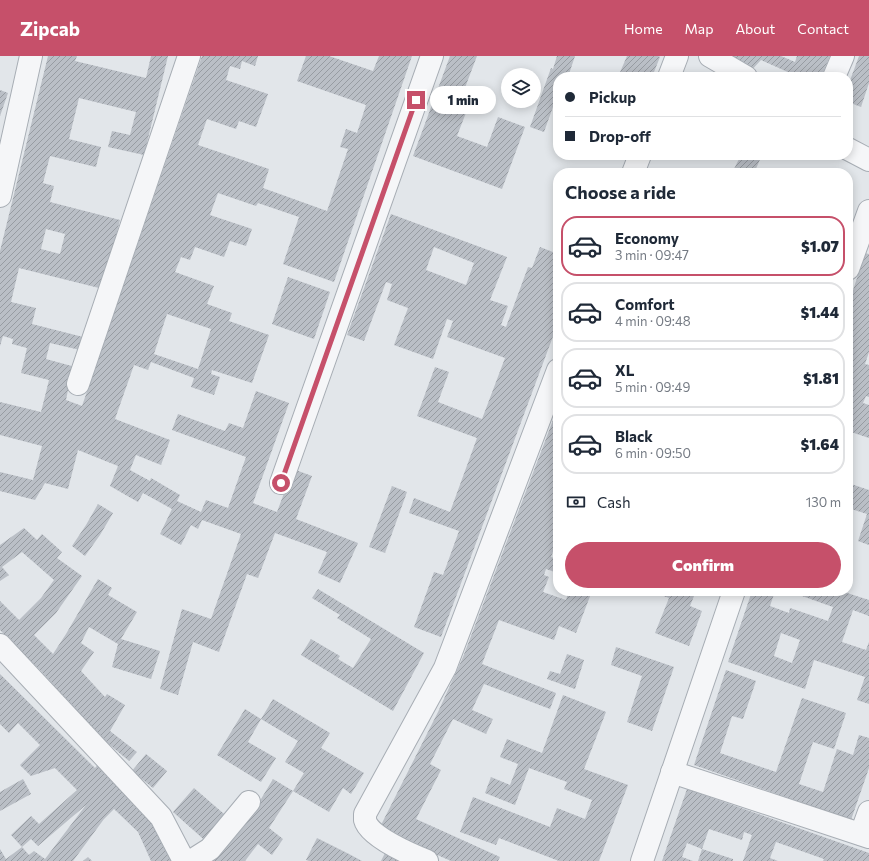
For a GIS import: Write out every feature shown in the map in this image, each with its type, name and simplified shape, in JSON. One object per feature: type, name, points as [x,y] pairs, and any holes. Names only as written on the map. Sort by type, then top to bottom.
[{"type":"street","points":[[0,196],[3,166],[31,56]]},
{"type":"street","points":[[78,384],[189,56]]},
{"type":"street","points":[[281,483],[432,56]]},
{"type":"street","points":[[672,72],[678,56]]},
{"type":"street","points":[[710,56],[737,72]]},
{"type":"street","points":[[836,72],[842,56]]},
{"type":"street","points":[[853,152],[869,160]]},
{"type":"street","points":[[853,255],[869,211]]},
{"type":"street","points":[[427,861],[401,850],[370,830],[365,820],[365,814],[445,668],[553,383]]},
{"type":"street","points":[[642,861],[732,596]]},
{"type":"street","points":[[0,646],[161,817],[184,861]]},
{"type":"street","points":[[672,772],[865,836],[869,812]]},
{"type":"street","points":[[191,861],[210,849],[249,802]]},
{"type":"building","points":[[48,56],[77,56],[75,61],[146,78],[151,56],[168,56],[144,155],[108,147],[112,131],[130,135],[136,112],[79,98],[69,139],[101,147],[96,167],[50,156],[43,183],[54,186],[50,202],[120,220],[103,289],[19,268],[11,302],[36,308],[32,324],[83,337],[80,350],[50,343],[46,359],[79,368],[69,385],[66,400],[82,406],[202,56],[258,56],[255,66],[242,61],[240,69],[230,66],[226,80],[268,94],[256,127],[239,121],[236,129],[207,119],[198,145],[269,169],[263,188],[327,211],[348,149],[340,147],[346,129],[357,133],[366,105],[297,81],[306,56],[329,56],[373,71],[379,56],[412,56],[334,282],[283,264],[299,217],[258,203],[256,206],[218,193],[210,215],[252,229],[246,246],[230,241],[224,257],[195,247],[190,260],[181,257],[175,272],[214,286],[207,304],[232,313],[229,321],[269,335],[252,383],[212,370],[211,374],[220,377],[214,395],[191,387],[194,378],[151,362],[148,370],[134,365],[115,419],[170,440],[161,465],[136,455],[130,470],[150,481],[151,478],[180,495],[177,501],[201,512],[206,500],[228,508],[246,457],[172,430],[178,414],[225,431],[229,423],[243,428],[256,391],[289,403],[253,503],[277,512],[293,469],[312,476],[296,519],[358,543],[340,583],[318,573],[327,552],[275,533],[258,578],[247,574],[219,652],[193,642],[178,695],[160,689],[182,609],[211,619],[241,534],[202,520],[198,529],[191,525],[181,545],[160,534],[172,509],[143,493],[138,502],[110,486],[118,466],[78,450],[68,489],[45,483],[35,500],[0,491],[0,472],[33,480],[42,446],[0,435],[0,402],[41,412],[49,380],[21,373],[27,348],[12,344],[13,339],[3,336],[0,346],[0,251]],"holes":[[[46,229],[65,234],[60,254],[41,249]],[[167,314],[211,329],[198,369],[154,354]]]},
{"type":"building","points":[[450,56],[477,56],[460,101],[469,105],[457,136],[487,147],[498,117],[525,127],[502,189],[413,156]]},
{"type":"building","points":[[557,56],[575,56],[570,72],[553,72],[553,107],[544,132],[530,127],[537,108],[541,108],[541,96],[551,68],[553,69]]},
{"type":"building","points":[[627,56],[660,57],[654,72],[620,72]]},
{"type":"building","points":[[728,56],[781,56],[795,62],[797,56],[830,56],[823,72],[788,72],[761,60],[750,72],[746,72]]},
{"type":"building","points":[[859,56],[869,56],[869,83],[861,107],[853,104],[853,72]]},
{"type":"building","points":[[0,90],[8,93],[0,116]]},
{"type":"building","points":[[738,160],[760,160],[756,168],[734,168]]},
{"type":"building","points":[[391,214],[507,257],[490,300],[508,306],[501,325],[506,327],[528,267],[532,268],[540,247],[553,252],[553,336],[441,637],[414,627],[434,572],[443,575],[459,531],[409,513],[414,498],[450,512],[477,438],[417,416],[435,367],[449,372],[438,402],[482,419],[505,358],[447,337],[453,321],[447,319],[433,359],[394,345],[408,308],[387,300],[392,284],[386,282],[364,341],[347,335]],"holes":[[[434,247],[474,263],[466,285],[426,270]]]},
{"type":"building","points":[[865,253],[869,254],[869,352],[865,364],[869,365],[869,397],[866,396],[863,403],[869,405],[869,438],[853,433],[853,290]]},
{"type":"building","points":[[288,277],[330,292],[314,339],[272,324]]},
{"type":"building","points":[[553,420],[553,552],[551,557],[553,558],[553,571],[546,569],[544,575],[549,577],[543,592],[566,600],[567,596],[590,596],[576,633],[559,626],[554,640],[499,620],[482,664],[556,693],[550,709],[484,684],[472,710],[493,719],[486,734],[453,719],[430,764],[441,770],[416,819],[500,857],[498,861],[451,861],[379,829],[438,712],[463,657]]},
{"type":"building","points":[[853,485],[869,490],[869,545],[858,541],[867,514],[853,510]]},
{"type":"building","points":[[392,486],[407,492],[385,553],[369,547]]},
{"type":"building","points":[[98,504],[113,513],[85,556],[72,546]]},
{"type":"building","points":[[24,528],[37,540],[42,534],[62,552],[57,558],[82,576],[56,613],[34,635],[53,654],[98,579],[112,588],[108,595],[137,612],[121,639],[160,651],[151,679],[112,667],[118,644],[89,627],[81,643],[94,652],[81,671],[105,697],[107,694],[125,705],[110,731],[137,752],[129,761],[104,740],[86,730],[89,724],[41,671],[0,630],[0,601],[19,620],[41,598],[54,580],[22,552],[2,567],[9,575],[0,581],[0,545]]},
{"type":"building","points":[[318,589],[424,653],[393,711],[301,655],[311,639],[340,656],[338,659],[353,668],[371,639],[337,618],[340,615],[312,598]]},
{"type":"building","points":[[853,595],[869,600],[869,616],[853,610],[842,642],[866,650],[869,642],[869,704],[857,700],[865,677],[814,660],[805,689],[728,662],[750,596],[773,596],[770,606],[789,613],[790,608],[828,621],[833,607],[802,596]],"holes":[[[781,633],[800,640],[792,663],[774,656]]]},
{"type":"building","points":[[664,596],[694,596],[690,606],[702,611],[689,646],[655,633],[669,598]]},
{"type":"building","points":[[616,647],[674,667],[652,731],[627,722],[642,676],[611,665]]},
{"type":"building","points":[[567,654],[584,660],[575,689],[547,679],[550,671],[560,674]]},
{"type":"building","points":[[726,670],[756,681],[743,719],[732,716],[720,753],[776,772],[802,698],[846,713],[834,749],[813,742],[799,784],[823,792],[837,749],[853,755],[859,735],[869,738],[869,768],[851,820],[694,765]]},
{"type":"building","points":[[0,674],[95,768],[100,762],[154,817],[175,861],[151,861],[138,832],[114,809],[104,819],[73,861],[0,861],[0,849],[6,859],[22,847],[11,835],[31,816],[39,824],[77,790],[55,768],[31,776],[20,765],[40,745],[18,723],[9,733],[0,724]],"holes":[[[86,805],[45,859],[34,851],[29,855],[22,847],[31,839],[38,846]]]},
{"type":"building","points":[[563,695],[606,712],[584,769],[628,785],[599,861],[559,861],[499,838],[496,845],[460,832],[473,797],[550,827],[557,808],[585,819],[592,800],[564,789],[567,782],[529,768],[515,805],[485,793],[491,777],[510,785],[518,764],[500,757],[507,739],[542,753]]},
{"type":"building","points":[[273,699],[330,733],[321,748],[364,773],[351,794],[343,788],[329,812],[293,791],[304,773],[285,762],[298,741],[261,719]]},
{"type":"building","points":[[245,709],[261,719],[248,742],[276,758],[261,782],[217,755]]},
{"type":"building","points":[[146,754],[167,771],[153,788],[132,771]]},
{"type":"building","points":[[23,779],[31,794],[0,811],[0,792]]},
{"type":"building","points":[[273,779],[293,791],[269,828],[283,839],[272,855],[258,844],[245,861],[213,861],[258,804]]},
{"type":"building","points":[[194,788],[231,820],[210,845],[173,812]]},
{"type":"building","points":[[687,789],[869,853],[869,861],[823,861],[824,859],[776,842],[770,858],[778,861],[743,861],[752,835],[744,832],[742,840],[709,829],[702,849],[687,843],[682,857],[693,861],[662,861]]},
{"type":"building","points":[[317,838],[349,854],[362,861],[306,860]]},
{"type":"building","points":[[387,849],[412,861],[381,861]]},
{"type":"building","points":[[702,849],[733,859],[733,861],[698,861]]},
{"type":"building","points":[[88,857],[92,861],[83,861]]},
{"type":"route","points":[[281,483],[416,100]]}]
